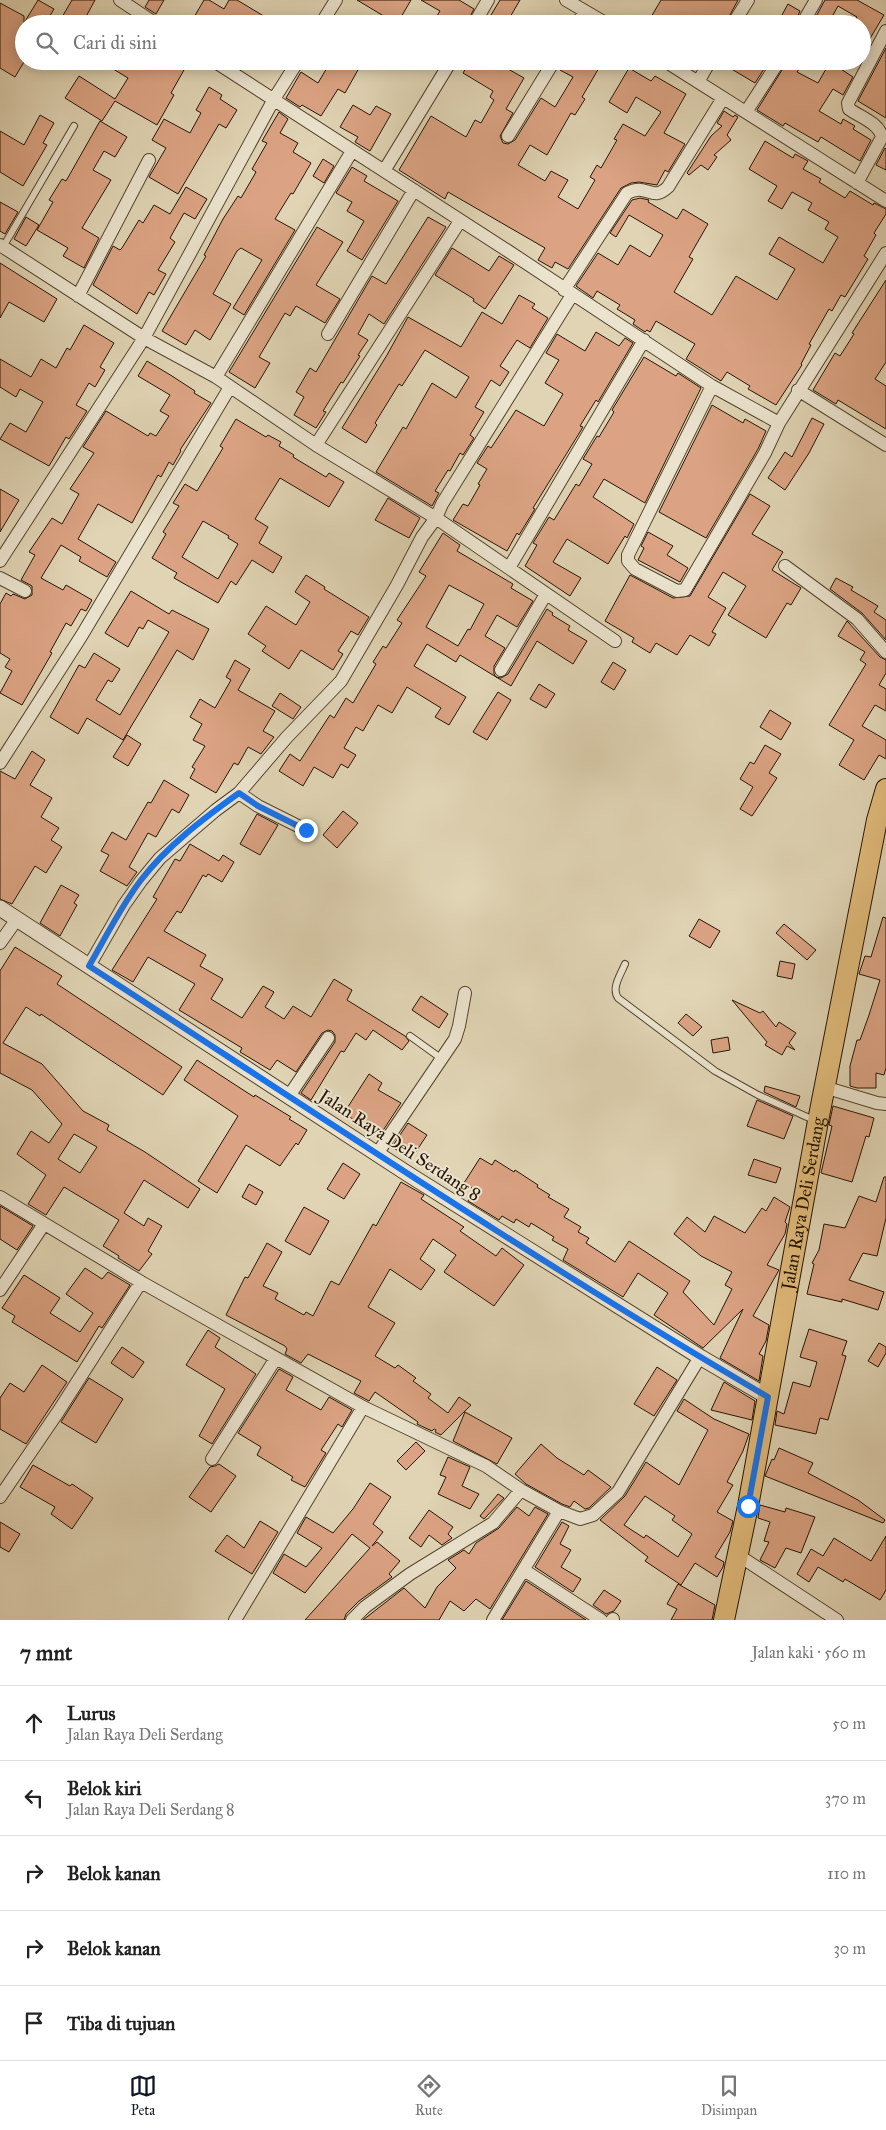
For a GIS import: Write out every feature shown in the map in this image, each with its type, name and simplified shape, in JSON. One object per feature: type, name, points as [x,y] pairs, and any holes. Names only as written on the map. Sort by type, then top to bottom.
[{"type":"main road","name":"Jalan Raya Deli Serdang","points":[[724,1620],[768,1397],[824,1087],[886,789]]},
{"type":"street","points":[[120,0],[142,15]]},
{"type":"street","points":[[327,15],[336,0]]},
{"type":"street","points":[[479,15],[488,0]]},
{"type":"street","points":[[566,0],[591,15]]},
{"type":"street","points":[[739,15],[748,0]]},
{"type":"street","points":[[807,15],[816,0]]},
{"type":"street","points":[[583,15],[585,11]]},
{"type":"street","points":[[871,59],[886,31]]},
{"type":"street","points":[[228,70],[712,386],[779,423]]},
{"type":"street","points":[[0,561],[144,338],[274,99],[292,70]]},
{"type":"street","points":[[384,171],[446,70]]},
{"type":"street","points":[[508,136],[548,70]]},
{"type":"street","points":[[679,70],[886,201]]},
{"type":"street","points":[[698,82],[705,70]]},
{"type":"street","points":[[746,112],[773,70]]},
{"type":"street","points":[[857,183],[882,137],[881,131],[849,109],[848,103],[865,70]]},
{"type":"street","points":[[89,966],[124,905],[141,880],[160,858],[239,793],[340,681],[383,609],[422,537],[436,518],[442,504],[621,200],[628,193],[639,188],[657,194],[668,186],[723,98]]},
{"type":"street","points":[[216,377],[352,151]]},
{"type":"street","points":[[78,296],[149,160]]},
{"type":"street","points":[[328,334],[414,190]]},
{"type":"street","points":[[316,445],[460,220]]},
{"type":"street","points":[[1,248],[144,338],[216,377],[316,445],[436,518],[615,641]]},
{"type":"street","points":[[712,386],[628,555],[628,561],[634,569],[677,592],[685,590],[765,453],[779,423],[798,390],[886,253]]},
{"type":"street","points":[[509,568],[644,340]]},
{"type":"street","points":[[0,763],[82,635],[230,387]]},
{"type":"street","points":[[798,390],[886,445]]},
{"type":"street","points":[[785,566],[856,619],[886,652]]},
{"type":"street","points":[[0,578],[25,591]]},
{"type":"street","points":[[501,670],[546,594]]},
{"type":"street","points":[[239,793],[258,806],[306,830]]},
{"type":"street","points":[[0,943],[10,914]]},
{"type":"street","name":"Jalan Raya Deli Serdang 8","points":[[10,914],[377,1154],[700,1357],[768,1397]]},
{"type":"street","points":[[377,1154],[455,1039],[465,993]]},
{"type":"street","points":[[289,1096],[328,1038]]},
{"type":"street","points":[[824,1087],[886,1104]]},
{"type":"street","points":[[0,1198],[141,1282],[363,1407],[486,1466],[521,1490],[559,1511],[580,1518],[587,1518],[604,1507],[618,1492],[700,1357]]},
{"type":"street","points":[[0,1290],[44,1224]]},
{"type":"street","points":[[0,1498],[58,1412],[141,1282]]},
{"type":"street","points":[[212,1459],[276,1358]]},
{"type":"street","points":[[235,1620],[363,1407]]},
{"type":"street","points":[[352,1620],[365,1607],[410,1574],[493,1523],[521,1490]]},
{"type":"street","points":[[493,1620],[559,1511]]},
{"type":"street","points":[[738,1555],[837,1620]]},
{"type":"street","points":[[524,1570],[609,1620]]},
{"type":"lane","points":[[1,248],[74,126]]},
{"type":"lane","points":[[625,964],[615,988],[615,994],[618,998],[714,1071],[758,1095],[818,1122]]},
{"type":"lane","points":[[410,1036],[442,1059]]},
{"type":"building","points":[[38,0],[54,9],[50,15],[29,15]]},
{"type":"building","points":[[72,0],[95,0],[87,15],[63,15]]},
{"type":"building","points":[[149,0],[164,0],[156,14],[145,7]]},
{"type":"building","points":[[204,0],[209,0],[224,9],[229,0],[237,0],[262,15],[195,15]]},
{"type":"building","points":[[357,0],[411,0],[402,15],[382,15]]},
{"type":"building","points":[[421,0],[459,0],[474,9],[471,15],[438,15],[440,11]]},
{"type":"building","points":[[500,0],[520,0],[511,15],[491,15]]},
{"type":"building","points":[[661,0],[738,0],[730,15],[652,15]]},
{"type":"building","points":[[825,0],[857,0],[884,15],[871,37],[871,15],[854,15],[838,6],[833,15],[817,15]]},
{"type":"building","points":[[0,3],[22,15],[15,15],[15,70],[19,70],[15,77],[0,68]]},
{"type":"building","points":[[788,4],[800,11],[798,15],[782,15]]},
{"type":"building","points":[[886,48],[886,118],[858,101]]},
{"type":"building","points":[[115,70],[184,70],[171,93],[174,95],[157,125],[115,101],[102,121],[65,98],[79,76],[115,99],[128,78]]},
{"type":"building","points":[[326,70],[358,70],[345,93],[338,89],[321,116],[302,105],[300,107],[286,98],[301,72],[318,83]]},
{"type":"building","points":[[465,70],[510,70],[524,78],[506,109],[513,113],[500,136],[503,143],[508,144],[515,140],[541,98],[555,107],[573,77],[560,70],[598,70],[582,97],[585,99],[575,115],[571,113],[547,155],[530,145],[518,165],[545,181],[551,171],[568,180],[558,197],[578,209],[595,180],[590,177],[597,165],[601,168],[617,140],[614,139],[623,124],[645,136],[661,112],[636,97],[627,113],[609,102],[628,70],[632,70],[651,81],[655,76],[686,94],[664,133],[685,144],[668,172],[665,170],[657,185],[639,182],[631,183],[621,188],[568,269],[555,262],[552,268],[538,260],[545,248],[448,192],[445,199],[399,170],[431,116],[466,137],[475,120],[481,123],[494,100],[490,97],[493,91],[463,73]]},
{"type":"building","points":[[733,70],[763,70],[755,83]]},
{"type":"building","points":[[782,70],[798,70],[797,72],[818,83],[825,70],[842,70],[853,77],[843,95],[833,89],[819,111],[841,124],[843,119],[855,126],[853,129],[871,140],[860,161],[821,137],[818,142],[785,123],[783,126],[757,110]]},
{"type":"building","points":[[209,87],[222,95],[220,99],[237,110],[226,128],[219,124],[178,194],[149,177],[166,148],[152,140],[164,119],[190,133],[201,113],[196,110]]},
{"type":"building","points":[[353,105],[370,115],[376,106],[391,114],[370,151],[355,142],[358,137],[340,127]]},
{"type":"building","points":[[724,111],[733,117],[735,115],[738,117],[727,135],[731,140],[714,155],[717,157],[708,170],[701,165],[689,175],[687,173],[711,136],[722,126],[717,123]]},
{"type":"building","points":[[279,112],[288,119],[280,133],[298,143],[293,152],[311,163],[293,194],[291,193],[275,219],[295,230],[244,315],[233,308],[262,260],[241,248],[237,251],[213,294],[231,304],[210,340],[195,330],[186,345],[162,331],[206,256],[204,255],[223,219],[238,196],[241,198],[256,172],[252,169],[267,143],[262,141]]},
{"type":"building","points":[[40,115],[54,123],[43,143],[47,145],[23,186],[0,172],[0,131],[24,145]]},
{"type":"building","points":[[100,121],[127,137],[115,157],[104,151],[93,170],[111,180],[82,228],[99,238],[84,268],[63,256],[68,248],[37,230],[53,202],[49,200],[62,179],[66,181]]},
{"type":"building","points":[[765,141],[793,158],[795,154],[808,161],[803,169],[821,179],[819,182],[845,198],[850,191],[873,205],[874,203],[886,209],[886,214],[874,233],[876,235],[864,256],[868,259],[845,297],[841,295],[832,311],[829,309],[809,344],[811,345],[802,365],[776,405],[748,389],[750,386],[727,372],[721,381],[686,359],[695,344],[656,321],[650,332],[647,330],[645,332],[633,324],[635,320],[617,309],[620,305],[597,291],[593,298],[576,286],[598,253],[618,265],[630,245],[650,257],[663,235],[629,215],[616,237],[610,233],[632,200],[640,198],[649,200],[648,202],[677,219],[683,209],[708,224],[689,257],[693,259],[674,292],[712,315],[736,276],[777,300],[795,269],[769,254],[779,237],[823,263],[838,237],[825,229],[829,222],[808,210],[812,203],[792,192],[782,209],[768,201],[777,186],[749,169]]},
{"type":"building","points":[[886,149],[886,170],[876,165]]},
{"type":"building","points":[[323,159],[334,166],[324,183],[313,176]]},
{"type":"building","points":[[352,167],[367,176],[364,181],[398,201],[362,260],[347,251],[364,221],[347,211],[352,202],[336,193]]},
{"type":"building","points":[[186,187],[207,199],[195,219],[184,213],[170,238],[175,242],[158,270],[166,274],[154,295],[149,292],[137,314],[93,285],[113,246],[120,250],[122,248],[139,220],[143,223],[154,205],[170,214]]},
{"type":"building","points":[[0,202],[18,212],[5,234],[0,231]]},
{"type":"building","points":[[26,217],[39,225],[26,246],[14,239]]},
{"type":"building","points":[[428,217],[446,227],[384,324],[369,314],[358,334],[368,340],[343,383],[341,382],[323,411],[326,412],[316,428],[294,415],[304,397],[296,392],[310,368],[316,372],[372,276],[386,284]]},
{"type":"building","points":[[317,227],[343,242],[316,285],[340,299],[325,323],[296,306],[290,316],[285,313],[259,357],[270,363],[255,388],[229,372]]},
{"type":"building","points":[[452,248],[489,271],[499,256],[514,265],[485,309],[473,301],[474,299],[435,275]]},
{"type":"building","points":[[0,263],[57,299],[44,322],[9,302],[0,318]]},
{"type":"building","points":[[886,280],[886,362],[875,379],[886,386],[886,429],[838,400],[836,404],[813,390],[835,353],[840,356],[854,334],[852,333]]},
{"type":"building","points":[[519,295],[535,304],[532,308],[548,318],[530,348],[517,340],[500,366],[509,372],[500,386],[491,380],[475,407],[484,412],[470,435],[474,438],[463,455],[460,453],[450,471],[448,470],[435,491],[439,493],[432,506],[376,472],[403,427],[406,429],[432,383],[456,398],[469,377],[425,350],[402,386],[399,384],[375,423],[377,425],[366,443],[342,428],[408,317],[461,347],[482,312],[502,324]]},
{"type":"building","points":[[84,325],[114,343],[100,367],[105,370],[95,387],[89,383],[76,405],[87,411],[69,439],[66,437],[49,466],[0,439],[10,423],[26,432],[43,402],[20,389],[16,397],[0,387],[0,359],[31,377],[41,359],[56,368],[67,348],[70,350]]},
{"type":"building","points":[[596,332],[619,346],[625,338],[633,343],[598,402],[596,400],[580,426],[583,427],[533,508],[535,509],[519,535],[517,533],[507,551],[453,520],[463,504],[468,506],[487,469],[477,463],[488,446],[491,448],[516,410],[544,426],[563,394],[545,383],[559,360],[546,353],[557,334],[585,351]]},
{"type":"building","points":[[644,357],[676,376],[678,373],[701,388],[645,503],[604,479],[593,497],[634,524],[627,538],[625,536],[608,564],[567,539],[553,562],[581,578],[570,596],[525,566],[537,545],[533,543],[549,517],[554,520],[576,484],[579,486],[592,464],[583,459],[614,412],[612,410]]},
{"type":"building","points":[[147,361],[211,403],[180,450],[173,465],[169,462],[161,477],[158,475],[132,523],[98,504],[78,539],[116,562],[107,577],[79,561],[81,557],[61,545],[41,578],[63,590],[66,585],[92,600],[86,611],[81,609],[71,626],[66,623],[50,652],[52,653],[22,705],[0,693],[12,671],[5,667],[10,659],[0,653],[0,604],[6,593],[25,599],[32,595],[32,586],[21,580],[35,555],[29,552],[52,518],[62,524],[79,494],[70,489],[94,453],[83,447],[106,411],[148,436],[150,433],[156,436],[169,416],[160,411],[170,395],[138,376]]},
{"type":"building","points":[[712,405],[743,423],[745,419],[766,431],[758,449],[706,538],[659,512]]},
{"type":"building","points":[[812,418],[824,424],[809,453],[785,490],[768,478],[785,452],[792,457]]},
{"type":"building","points":[[236,419],[266,437],[268,435],[281,442],[279,446],[294,455],[293,457],[326,477],[329,473],[344,482],[329,507],[280,478],[255,519],[268,527],[259,543],[282,557],[273,573],[252,560],[236,585],[231,581],[218,603],[174,578],[177,573],[152,558],[166,534],[163,532],[179,506],[173,503],[185,484],[197,491],[223,448],[220,446]],"holes":[[[203,521],[229,536],[228,538],[238,544],[218,579],[182,557]]]},
{"type":"building","points":[[0,489],[19,500],[0,532]]},
{"type":"building","points":[[750,494],[770,506],[752,534],[783,552],[772,570],[801,588],[791,605],[787,603],[766,638],[728,615],[746,586],[723,572],[708,597],[726,608],[712,632],[716,634],[709,646],[690,635],[677,655],[656,643],[650,653],[632,642],[634,638],[605,621],[630,575],[673,598],[690,596]]},
{"type":"building","points":[[388,498],[420,518],[409,538],[375,520]]},
{"type":"building","points":[[648,532],[673,546],[667,555],[688,568],[680,582],[638,560],[644,548],[641,546]]},
{"type":"building","points":[[443,533],[460,545],[457,551],[513,584],[511,588],[533,601],[517,627],[497,615],[485,636],[505,648],[494,666],[496,677],[460,655],[456,662],[427,644],[414,666],[466,697],[449,725],[435,717],[441,708],[407,687],[392,713],[378,705],[363,731],[356,727],[344,748],[356,755],[348,768],[341,764],[333,778],[314,767],[303,786],[279,771],[290,754],[300,761],[330,715],[334,718],[346,698],[353,703],[376,664],[373,662],[383,646],[386,648],[402,623],[397,620],[426,576],[419,572]],"holes":[[[449,585],[484,604],[470,630],[468,629],[458,646],[426,627]]]},
{"type":"building","points":[[306,575],[325,587],[324,589],[369,617],[358,635],[351,631],[338,651],[343,654],[333,670],[301,650],[289,669],[262,651],[266,646],[248,634],[266,606],[296,625],[310,602],[295,592]]},
{"type":"building","points":[[836,578],[853,587],[851,590],[878,606],[874,612],[886,620],[886,640],[862,613],[830,589]]},
{"type":"building","points":[[131,591],[169,614],[172,610],[209,629],[193,660],[177,650],[123,740],[87,718],[78,734],[50,717],[79,665],[85,668],[94,653],[120,669],[112,682],[108,680],[96,700],[120,715],[169,632],[148,620],[143,629],[139,627],[128,647],[105,633]]},
{"type":"building","points":[[547,609],[553,613],[552,615],[570,626],[568,630],[587,641],[573,664],[537,641],[511,686],[496,677],[501,678],[508,674]]},
{"type":"building","points":[[847,621],[880,657],[886,660],[886,673],[879,685],[886,689],[886,711],[875,705],[862,726],[886,740],[886,759],[879,755],[864,780],[839,765],[854,740],[829,725],[866,664],[860,660],[865,652],[838,636]]},
{"type":"building","points":[[235,660],[250,669],[238,690],[275,711],[263,731],[274,737],[261,754],[248,747],[238,765],[234,763],[216,793],[190,778],[195,769],[192,767],[205,746],[193,740],[202,724],[190,717],[200,699],[215,708],[231,680],[226,677]]},
{"type":"building","points":[[613,662],[626,670],[614,690],[601,682]]},
{"type":"building","points":[[539,684],[555,694],[546,708],[530,699]]},
{"type":"building","points":[[498,692],[511,700],[487,740],[473,732]]},
{"type":"building","points":[[280,693],[301,707],[293,719],[272,706]]},
{"type":"building","points":[[770,710],[791,723],[781,740],[760,727]]},
{"type":"building","points":[[127,735],[141,744],[128,766],[113,757]]},
{"type":"building","points":[[765,745],[781,754],[769,773],[777,778],[752,816],[740,809],[753,787],[740,779],[750,762],[754,764]]},
{"type":"building","points":[[32,751],[45,760],[30,785],[52,798],[41,817],[59,828],[51,840],[62,847],[46,873],[35,866],[12,904],[0,899],[0,771],[15,779]]},
{"type":"building","points":[[164,780],[189,795],[179,813],[172,809],[156,837],[148,833],[129,867],[137,872],[127,886],[100,871],[109,855],[101,851],[112,832],[126,840],[148,802],[151,803]]},
{"type":"building","points":[[343,811],[358,823],[337,848],[323,835]]},
{"type":"building","points":[[257,814],[278,825],[260,855],[240,844]]},
{"type":"building","points":[[190,844],[219,861],[223,855],[234,862],[222,882],[208,874],[206,877],[203,875],[181,913],[177,911],[164,931],[206,955],[200,966],[223,979],[211,999],[242,1018],[263,986],[274,992],[265,1007],[284,1019],[293,1006],[311,1017],[334,979],[352,990],[347,1000],[405,1036],[409,1041],[402,1050],[373,1030],[366,1040],[356,1033],[344,1052],[341,1051],[311,1100],[301,1093],[335,1042],[335,1035],[332,1031],[328,1030],[322,1033],[296,1072],[277,1060],[270,1070],[240,1052],[242,1048],[179,1010],[195,984],[148,957],[133,982],[112,970],[157,899],[153,897],[175,859],[180,861]]},
{"type":"building","points":[[61,885],[79,895],[74,903],[77,905],[60,936],[40,923]]},
{"type":"building","points":[[883,917],[886,918],[886,1068],[884,1075],[876,1073],[876,1088],[857,1088],[850,1086],[850,1066],[857,1040],[860,1040],[880,980],[859,974],[865,956],[871,957]]},
{"type":"building","points":[[699,919],[720,931],[710,948],[689,936]]},
{"type":"building","points":[[784,924],[816,950],[807,960],[776,933]]},
{"type":"building","points":[[15,947],[62,976],[57,984],[182,1067],[163,1095],[41,1014],[40,1016],[26,1007],[3,1043],[42,1064],[83,1111],[109,1125],[107,1130],[145,1152],[200,1189],[188,1208],[144,1180],[124,1213],[144,1226],[148,1218],[162,1226],[148,1251],[152,1254],[139,1271],[103,1246],[119,1220],[64,1187],[46,1215],[28,1204],[46,1175],[17,1154],[31,1131],[49,1143],[62,1124],[32,1090],[0,1073],[0,971]],"holes":[[[74,1134],[97,1147],[80,1173],[58,1159]]]},
{"type":"building","points":[[780,961],[795,964],[792,979],[777,976]]},
{"type":"building","points":[[421,996],[448,1014],[439,1028],[412,1010]]},
{"type":"building","points":[[732,1000],[760,1013],[763,1011],[776,1027],[779,1022],[796,1033],[789,1043],[795,1050],[787,1046],[782,1055],[765,1045],[767,1042]]},
{"type":"building","points":[[686,1014],[702,1027],[693,1036],[678,1023]]},
{"type":"building","points":[[728,1037],[730,1050],[713,1053],[711,1040]]},
{"type":"building","points":[[197,1060],[254,1097],[255,1095],[291,1117],[289,1119],[307,1130],[298,1145],[296,1143],[280,1166],[246,1145],[217,1193],[198,1181],[238,1116],[184,1080]]},
{"type":"building","points":[[369,1074],[382,1083],[378,1090],[401,1103],[382,1132],[360,1118],[357,1122],[344,1113]]},
{"type":"building","points":[[765,1086],[800,1096],[796,1107],[764,1092]]},
{"type":"building","points":[[757,1100],[793,1116],[784,1139],[747,1126]]},
{"type":"building","points":[[833,1106],[874,1118],[869,1137],[866,1136],[852,1182],[821,1173],[832,1126],[829,1125]]},
{"type":"building","points":[[408,1123],[427,1135],[411,1159],[392,1147]]},
{"type":"building","points":[[480,1158],[492,1165],[495,1160],[538,1185],[537,1187],[550,1195],[548,1197],[569,1209],[564,1217],[581,1227],[578,1232],[589,1238],[586,1243],[615,1262],[629,1241],[690,1281],[683,1292],[714,1325],[732,1289],[725,1285],[732,1272],[701,1256],[674,1234],[687,1217],[705,1232],[714,1216],[745,1233],[762,1208],[766,1211],[774,1197],[790,1207],[785,1222],[787,1224],[785,1234],[767,1265],[779,1270],[753,1316],[769,1325],[766,1341],[759,1354],[763,1356],[759,1381],[720,1358],[743,1309],[703,1348],[654,1315],[668,1293],[638,1273],[623,1297],[563,1260],[568,1249],[552,1240],[554,1237],[531,1223],[529,1227],[516,1219],[514,1223],[502,1216],[499,1220],[468,1201],[475,1190],[464,1183]]},
{"type":"building","points":[[754,1159],[781,1168],[776,1183],[748,1175]]},
{"type":"building","points":[[343,1163],[360,1174],[344,1199],[327,1189]]},
{"type":"building","points":[[884,1177],[886,1177],[886,1218],[877,1256],[863,1253],[849,1280],[884,1292],[878,1310],[842,1299],[842,1302],[807,1294],[814,1264],[812,1263],[819,1250],[824,1224],[845,1228],[859,1196],[876,1202]]},
{"type":"building","points":[[401,1182],[424,1195],[421,1199],[464,1227],[460,1231],[496,1256],[502,1248],[524,1265],[494,1306],[444,1272],[456,1255],[433,1239],[420,1259],[435,1270],[421,1290],[390,1269],[368,1307],[395,1323],[375,1356],[395,1368],[398,1365],[416,1378],[413,1381],[431,1394],[428,1398],[448,1413],[459,1397],[471,1405],[441,1435],[435,1432],[436,1430],[434,1429],[432,1431],[417,1424],[418,1422],[375,1392],[369,1401],[354,1393],[361,1381],[308,1354],[301,1363],[285,1354],[287,1349],[285,1346],[226,1315],[245,1277],[248,1278],[267,1243],[282,1252],[263,1286],[278,1293],[275,1299],[304,1315],[306,1312],[313,1316],[331,1281],[339,1285],[373,1224],[376,1226]]},
{"type":"building","points":[[249,1184],[263,1192],[256,1205],[242,1197]]},
{"type":"building","points":[[0,1206],[33,1226],[17,1250],[0,1239]]},
{"type":"building","points":[[304,1207],[329,1221],[310,1255],[285,1241]]},
{"type":"building","points":[[85,1268],[102,1279],[108,1272],[130,1285],[102,1328],[99,1326],[77,1362],[12,1322],[15,1316],[2,1308],[24,1275],[60,1298],[50,1313],[80,1332],[93,1313],[66,1294]]},
{"type":"building","points":[[809,1329],[847,1341],[842,1355],[846,1356],[828,1420],[820,1418],[816,1434],[775,1425],[777,1411],[784,1414],[793,1382],[810,1387],[817,1362],[800,1357]]},
{"type":"building","points":[[208,1330],[220,1338],[215,1347],[256,1374],[212,1444],[199,1436],[225,1389],[186,1365]]},
{"type":"building","points":[[879,1343],[886,1347],[886,1353],[878,1367],[868,1361]]},
{"type":"building","points":[[122,1347],[144,1362],[133,1378],[111,1363]]},
{"type":"building","points":[[42,1365],[67,1382],[26,1444],[0,1429],[0,1398],[10,1383],[24,1392]]},
{"type":"building","points":[[657,1367],[677,1380],[654,1416],[634,1404]]},
{"type":"building","points":[[279,1369],[293,1377],[286,1390],[321,1410],[329,1397],[352,1410],[342,1427],[338,1424],[321,1450],[326,1453],[305,1487],[291,1480],[293,1477],[257,1455],[261,1447],[238,1433]]},
{"type":"building","points":[[89,1378],[123,1399],[96,1443],[61,1422]]},
{"type":"building","points":[[724,1382],[755,1401],[752,1420],[711,1410]]},
{"type":"building","points":[[684,1399],[714,1419],[749,1434],[743,1451],[727,1482],[733,1485],[717,1512],[733,1521],[730,1532],[715,1557],[724,1562],[723,1567],[717,1577],[695,1563],[681,1585],[645,1561],[648,1557],[600,1520],[625,1496],[646,1462],[679,1485],[708,1430],[677,1411]],"holes":[[[645,1496],[675,1516],[672,1520],[692,1534],[678,1557],[646,1535],[644,1538],[624,1525]]]},
{"type":"building","points":[[465,1412],[512,1438],[497,1464],[453,1441]]},
{"type":"building","points":[[416,1442],[425,1451],[406,1470],[397,1461]]},
{"type":"building","points":[[541,1444],[557,1458],[584,1475],[588,1470],[611,1487],[589,1508],[585,1509],[574,1501],[570,1507],[562,1504],[526,1484],[515,1474]]},
{"type":"building","points":[[779,1448],[813,1463],[808,1473],[858,1500],[885,1520],[883,1523],[765,1476]]},
{"type":"building","points":[[448,1457],[470,1467],[462,1486],[479,1494],[470,1509],[438,1494],[446,1477],[440,1475]]},
{"type":"building","points":[[219,1464],[236,1476],[211,1512],[189,1497],[210,1467]]},
{"type":"building","points":[[33,1465],[70,1486],[72,1484],[93,1498],[72,1529],[51,1514],[55,1507],[20,1487]]},
{"type":"building","points":[[370,1483],[391,1497],[373,1524],[383,1532],[372,1546],[377,1542],[400,1561],[389,1574],[392,1577],[359,1601],[346,1614],[344,1620],[305,1620],[370,1548],[352,1534],[305,1593],[273,1573],[284,1554],[306,1567],[322,1548],[297,1533],[306,1517],[333,1533],[353,1509]]},
{"type":"building","points":[[498,1494],[504,1498],[484,1519],[480,1516]]},
{"type":"building","points":[[760,1505],[785,1512],[786,1508],[815,1517],[801,1553],[786,1548],[775,1568],[760,1560],[769,1542],[764,1541],[770,1522],[758,1518]]},
{"type":"building","points":[[517,1507],[529,1516],[535,1507],[548,1514],[490,1609],[476,1599],[464,1611],[450,1601],[439,1620],[363,1620],[404,1588],[425,1608],[437,1587],[456,1568],[448,1560],[464,1550],[469,1554],[476,1543],[499,1528]]},
{"type":"building","points":[[429,1510],[453,1527],[448,1534],[452,1538],[442,1545],[429,1535],[421,1547],[409,1538]]},
{"type":"building","points":[[260,1521],[278,1532],[252,1574],[215,1551],[227,1535],[244,1548]]},
{"type":"building","points":[[0,1522],[20,1534],[9,1552],[0,1547]]},
{"type":"building","points":[[562,1522],[569,1526],[560,1544],[571,1550],[561,1567],[581,1579],[573,1592],[535,1567]]},
{"type":"building","points":[[886,1536],[886,1590],[880,1600],[845,1579],[843,1582],[818,1567],[809,1582],[797,1574],[811,1549],[823,1556],[834,1538],[871,1561]]},
{"type":"building","points":[[526,1581],[586,1620],[502,1620]]},
{"type":"building","points":[[678,1584],[715,1605],[712,1620],[671,1620],[677,1609],[667,1604]]},
{"type":"building","points":[[604,1590],[621,1601],[614,1611],[606,1614],[593,1605]]},
{"type":"route","points":[[306,830],[258,806],[239,793],[160,858],[141,880],[124,905],[89,966],[408,1174],[700,1357],[768,1397],[748,1506]]}]
